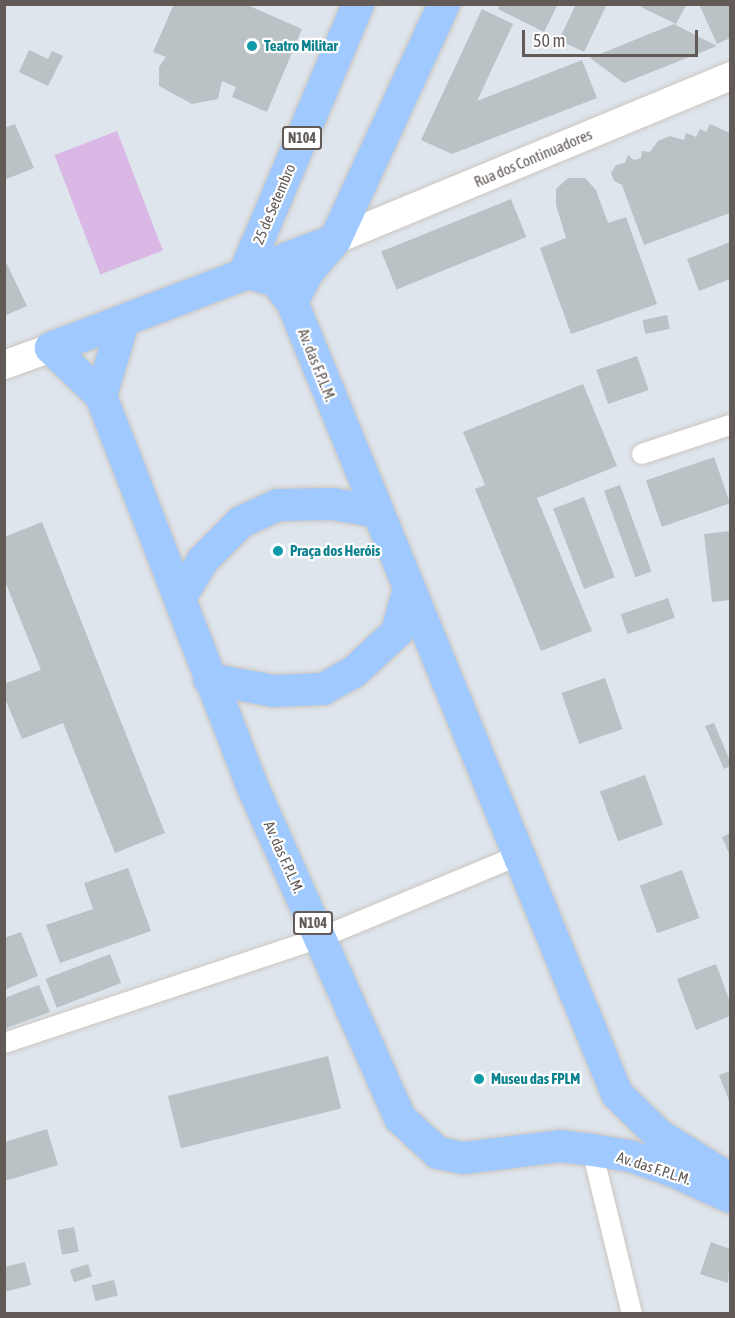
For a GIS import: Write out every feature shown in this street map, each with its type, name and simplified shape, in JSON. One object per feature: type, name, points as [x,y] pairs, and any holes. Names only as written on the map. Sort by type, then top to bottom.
[{"type":"main road","name":"25 de Setembro","points":[[246,272],[358,4]]},
{"type":"main road","points":[[292,302],[308,272],[335,240],[444,4]]},
{"type":"main road","points":[[51,348],[335,240]]},
{"type":"main road","name":"Av. das F.P.L.M.","points":[[246,272],[276,281],[292,302],[617,1094],[659,1135],[730,1179]]},
{"type":"main road","points":[[101,396],[123,322]]},
{"type":"main road","name":"N104","points":[[51,348],[101,396]]},
{"type":"main road","name":"Av. das F.P.L.M.","points":[[101,396],[209,679],[400,1118],[438,1153],[464,1158],[560,1146],[592,1150],[662,1167],[730,1197]]},
{"type":"main road","points":[[180,598],[203,560],[241,522],[278,506],[333,504],[378,512]]},
{"type":"main road","points":[[209,679],[274,691],[323,689],[354,672],[397,632],[409,588]]},
{"type":"street","name":"Rua dos Continuadores","points":[[335,240],[730,76]]},
{"type":"street","points":[[4,365],[51,348]]},
{"type":"street","points":[[642,454],[730,424]]},
{"type":"street","points":[[4,1043],[320,938],[519,855]]},
{"type":"street","points":[[592,1150],[632,1314]]},
{"type":"shaded area","points":[[117,131],[163,250],[100,275],[54,155]]},
{"type":"building","points":[[174,4],[245,4],[302,29],[267,112],[232,97],[236,87],[222,81],[218,99],[192,104],[159,86],[159,67],[166,57],[153,52]]},
{"type":"building","points":[[500,4],[558,4],[544,32],[498,9]]},
{"type":"building","points":[[576,4],[607,4],[584,52],[559,40]]},
{"type":"building","points":[[699,4],[730,4],[730,38],[717,44]]},
{"type":"building","points":[[642,5],[686,5],[676,24],[641,7]]},
{"type":"building","points":[[482,9],[513,24],[477,101],[582,60],[597,98],[452,154],[421,140]]},
{"type":"building","points":[[674,24],[717,46],[624,83],[590,58]]},
{"type":"building","points":[[29,50],[48,59],[52,51],[63,56],[48,86],[19,72]]},
{"type":"building","points":[[15,124],[34,168],[4,180],[4,128]]},
{"type":"building","points":[[710,124],[730,133],[730,213],[644,245],[622,185],[614,181],[611,173],[616,165],[625,163],[628,155],[634,160],[641,158],[642,151],[650,152],[658,141],[670,136],[684,140],[686,133],[696,137],[700,129],[706,132]]},
{"type":"building","points":[[568,178],[585,178],[596,190],[608,223],[626,217],[657,304],[571,334],[540,248],[566,238],[556,205],[556,189]]},
{"type":"building","points":[[511,199],[526,237],[397,289],[381,251]]},
{"type":"building","points":[[730,242],[730,279],[699,291],[687,259]]},
{"type":"building","points":[[4,258],[27,306],[4,316]]},
{"type":"building","points":[[667,315],[670,329],[645,334],[643,320]]},
{"type":"building","points":[[637,356],[649,390],[608,404],[596,370]]},
{"type":"building","points":[[583,384],[617,466],[537,498],[592,631],[541,651],[475,489],[485,485],[463,432]]},
{"type":"building","points":[[714,457],[730,503],[662,527],[646,480]]},
{"type":"building","points":[[620,485],[651,571],[635,577],[604,491]]},
{"type":"building","points":[[584,497],[615,577],[584,589],[553,509]]},
{"type":"building","points":[[42,522],[165,833],[115,853],[63,723],[22,739],[4,696],[4,684],[41,670],[4,579],[4,537]]},
{"type":"building","points":[[730,531],[730,600],[712,602],[704,534]]},
{"type":"building","points":[[668,598],[675,618],[628,634],[621,614]]},
{"type":"building","points":[[605,678],[623,729],[579,744],[562,693]]},
{"type":"building","points":[[714,723],[730,761],[730,766],[724,769],[705,726]]},
{"type":"building","points":[[645,775],[663,825],[618,841],[600,791]]},
{"type":"building","points":[[730,833],[730,856],[722,837]]},
{"type":"building","points":[[128,868],[151,931],[60,963],[46,925],[93,909],[84,883]]},
{"type":"building","points":[[682,870],[699,918],[657,933],[640,885]]},
{"type":"building","points":[[21,932],[38,976],[4,990],[4,938]]},
{"type":"building","points":[[110,954],[121,983],[57,1008],[46,979]]},
{"type":"building","points":[[716,964],[730,1002],[730,1016],[696,1030],[677,979]]},
{"type":"building","points":[[39,985],[50,1012],[4,1029],[4,998]]},
{"type":"building","points":[[328,1056],[341,1108],[181,1148],[168,1096]]},
{"type":"building","points":[[730,1071],[730,1103],[719,1075]]},
{"type":"building","points":[[47,1129],[58,1165],[5,1181],[5,1142]]},
{"type":"building","points":[[74,1227],[79,1252],[62,1255],[57,1230]]},
{"type":"building","points":[[711,1242],[730,1249],[728,1283],[700,1274]]},
{"type":"building","points":[[25,1262],[31,1285],[4,1292],[4,1267]]},
{"type":"building","points":[[88,1264],[92,1276],[74,1282],[70,1270]]},
{"type":"building","points":[[114,1280],[118,1296],[96,1301],[92,1286]]},
{"type":"place","name":"Teatro Militar","points":[[252,46]]},
{"type":"place","name":"Praça dos Heróis","points":[[278,551]]},
{"type":"place","name":"Museu das FPLM","points":[[479,1079]]}]
